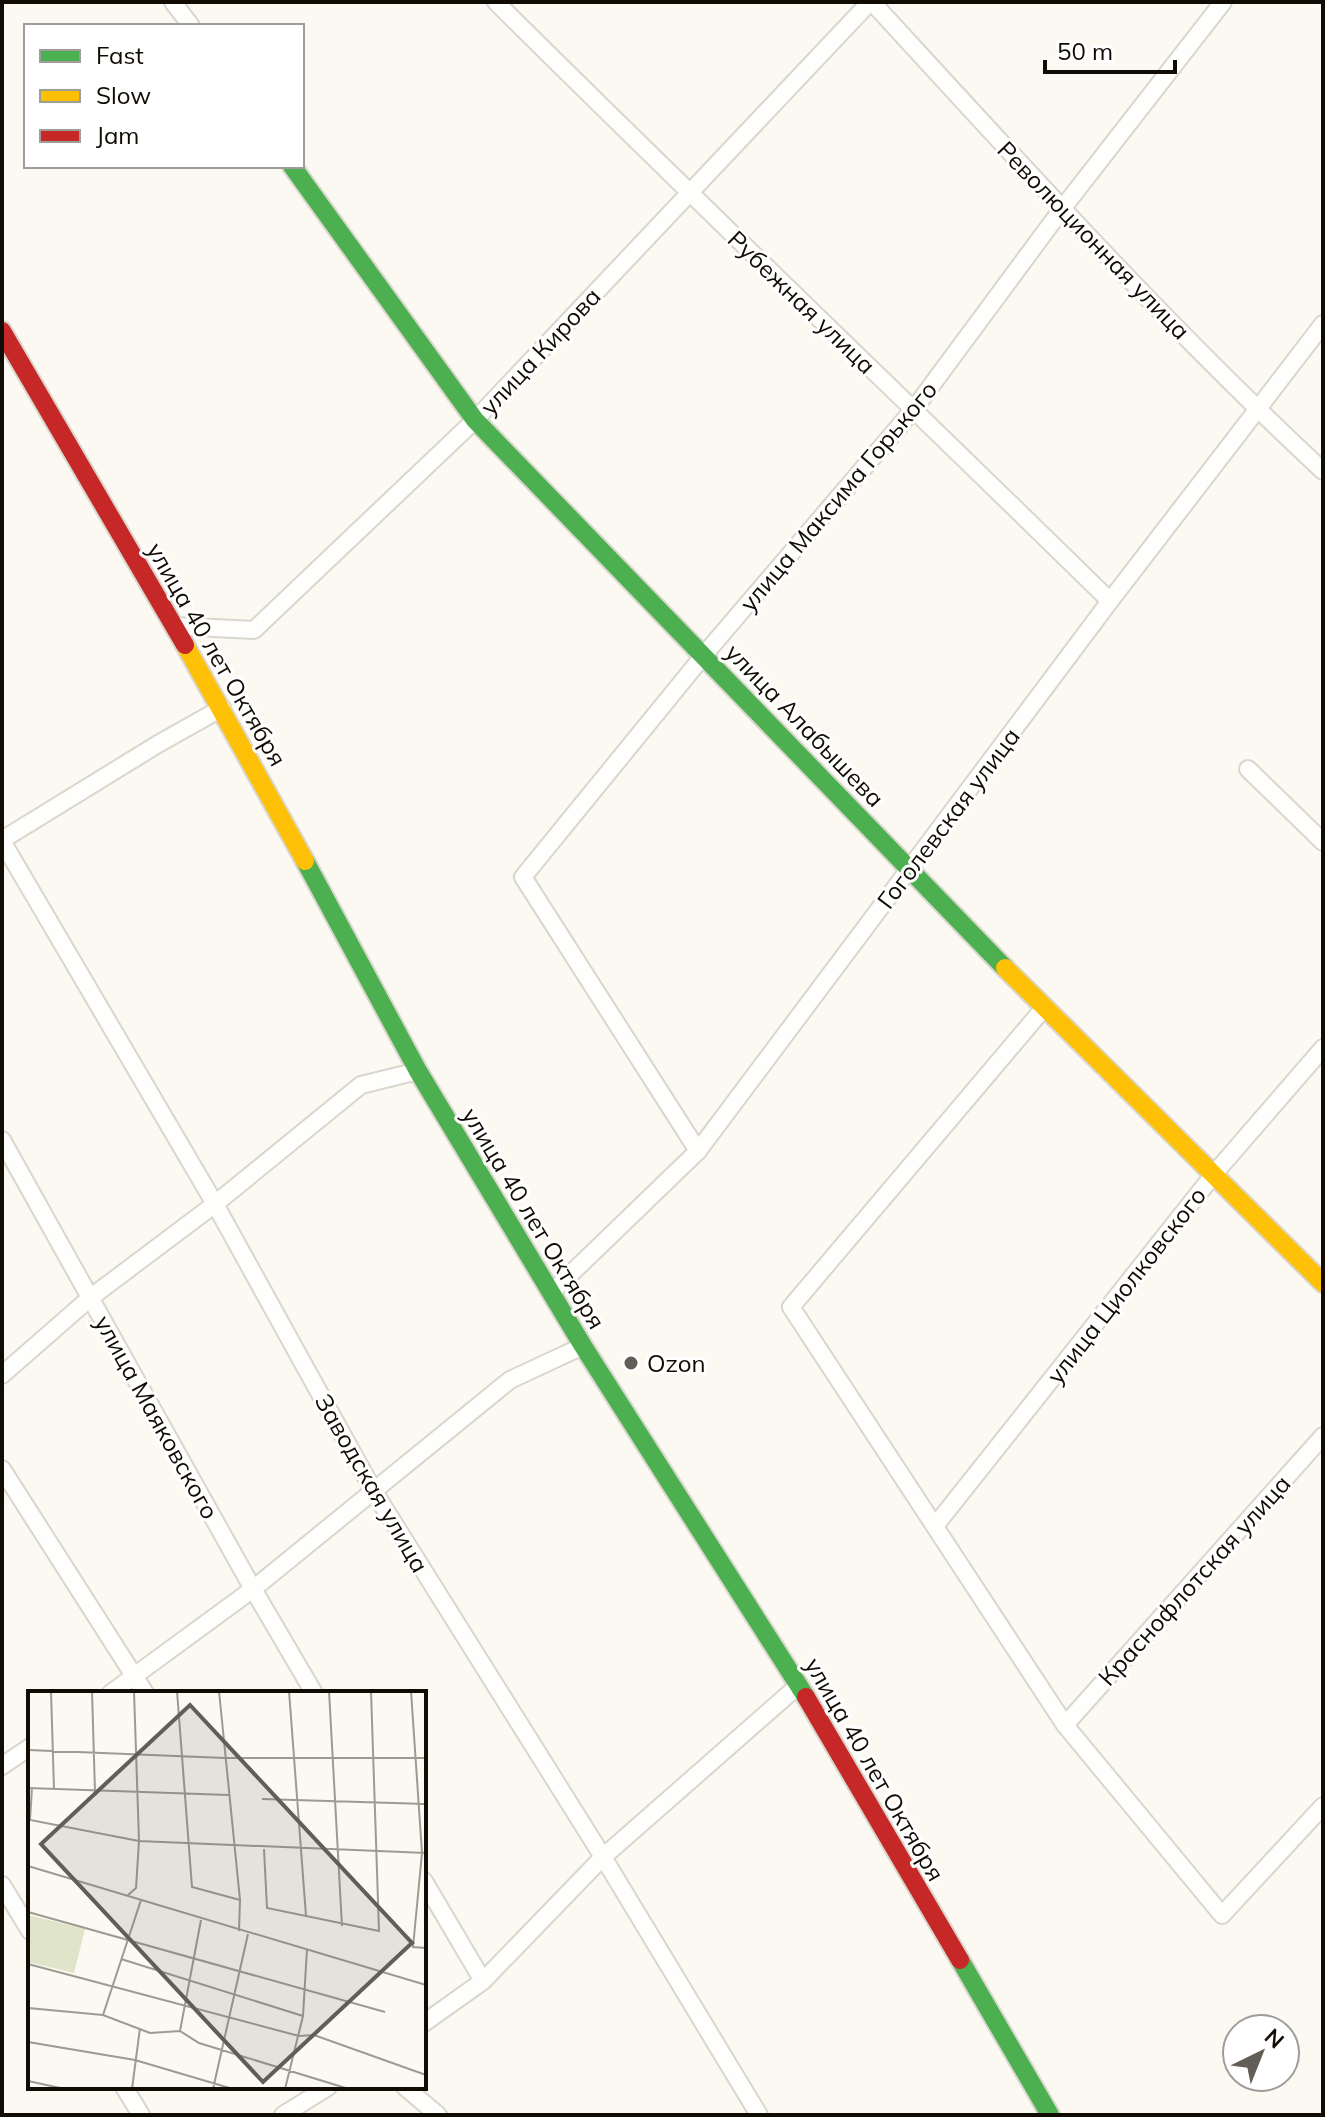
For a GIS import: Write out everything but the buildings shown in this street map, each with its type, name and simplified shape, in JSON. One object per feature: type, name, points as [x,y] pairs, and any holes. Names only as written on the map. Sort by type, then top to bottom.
[{"type":"street","points":[[173,2],[190,24]]},
{"type":"street","name":"Рубежная улица","points":[[496,2],[688,194],[1110,601]]},
{"type":"street","name":"улица Кирова","points":[[175,626],[254,630],[475,420],[871,2]]},
{"type":"street","name":"Революционная улица","points":[[871,2],[1062,209],[1257,410],[1323,471]]},
{"type":"street","name":"улица Максима Горького","points":[[698,1151],[523,877],[704,655],[914,409],[1062,209],[1223,2]]},
{"type":"street","name":"улица Алабышева","points":[[293,168],[475,420],[1044,1008],[1323,1283]]},
{"type":"street","name":"Гоголевская улица","points":[[552,1292],[698,1151],[1110,601],[1323,324]]},
{"type":"street","name":"улица 40 лет Октября","points":[[2,331],[222,708],[418,1071],[583,1346],[799,1685],[1050,2115]]},
{"type":"street","points":[[2,840],[222,708]]},
{"type":"street","points":[[1248,769],[1323,842]]},
{"type":"street","name":"Заводская улица","points":[[2,840],[215,1204],[373,1490],[603,1857],[759,2115]]},
{"type":"street","points":[[1044,1008],[791,1307],[1065,1725],[1222,1915],[1323,1806]]},
{"type":"street","name":"улица Циолковского","points":[[935,1526],[1214,1174],[1323,1048]]},
{"type":"street","points":[[2,1375],[90,1298],[215,1204],[361,1085],[418,1071]]},
{"type":"street","name":"улица Маяковского","points":[[2,1140],[313,1691]]},
{"type":"street","points":[[114,1691],[253,1589],[510,1380],[583,1346]]},
{"type":"street","name":"Краснофлотская улица","points":[[1065,1725],[1323,1436]]},
{"type":"street","points":[[2,1469],[144,1691]]},
{"type":"street","points":[[426,2022],[483,1981],[603,1857],[799,1685]]},
{"type":"street","points":[[2,1766],[28,1748]]},
{"type":"street","points":[[426,1884],[483,1981]]},
{"type":"street","points":[[2,1885],[28,1928]]},
{"type":"street","points":[[125,2089],[141,2115]]},
{"type":"street","points":[[283,2115],[325,2089]]},
{"type":"street","points":[[407,2089],[438,2115]]},
{"type":"traffic: fast","points":[[293,168],[475,420],[1005,968]]},
{"type":"traffic: fast","points":[[305,861],[418,1071],[583,1346],[806,1697]]},
{"type":"traffic: fast","points":[[960,1960],[1050,2115]]},
{"type":"traffic: slow","points":[[185,645],[305,861]]},
{"type":"traffic: slow","points":[[1005,968],[1323,1283]]},
{"type":"traffic: jam","points":[[2,331],[185,645]]},
{"type":"traffic: jam","points":[[806,1697],[960,1960]]},
{"type":"place","name":"Ozon","points":[[631,1363]]}]
